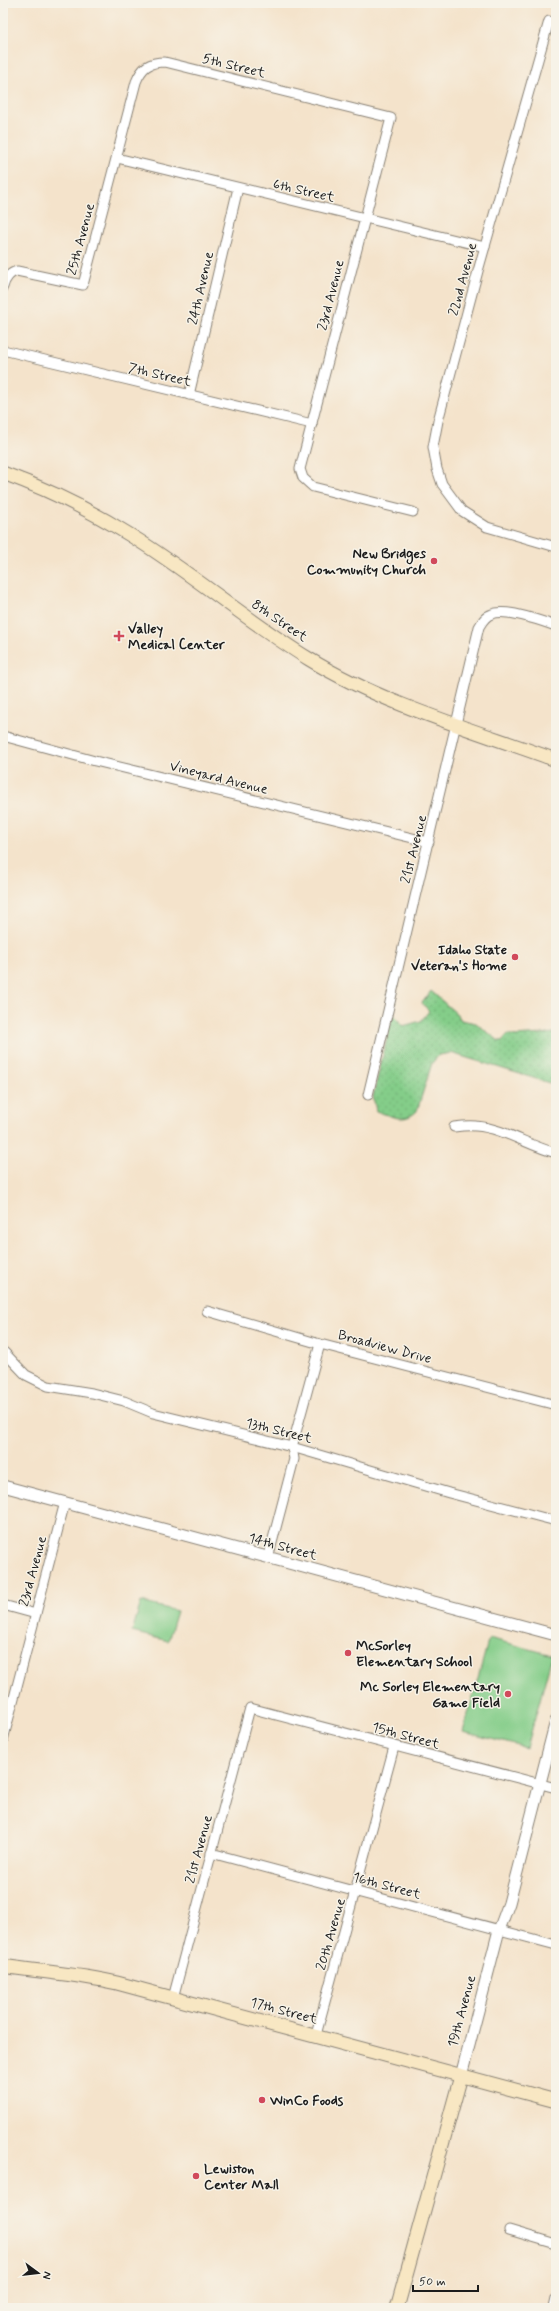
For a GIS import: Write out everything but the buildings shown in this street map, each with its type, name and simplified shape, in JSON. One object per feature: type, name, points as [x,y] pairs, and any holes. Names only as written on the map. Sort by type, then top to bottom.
[{"type":"main road","name":"8th Street","points":[[3,473],[43,489],[117,527],[266,631],[338,676],[387,699],[556,760]]},
{"type":"main road","name":"17th Street","points":[[3,1966],[86,1976],[316,2036],[555,2101]]},
{"type":"main road","name":"19th Avenue","points":[[397,2308],[461,2076]]},
{"type":"street","name":"22nd Avenue","points":[[549,21],[485,247],[438,421],[433,447],[437,469],[442,484],[453,500],[472,519],[487,527],[556,547]]},
{"type":"street","name":"5th Street","points":[[122,138],[139,74],[146,65],[159,62],[391,118]]},
{"type":"street","name":"23rd Avenue","points":[[391,118],[300,469],[303,478],[313,487],[413,512]]},
{"type":"street","name":"25th Avenue","points":[[3,287],[4,281],[11,272],[17,271],[83,285],[122,138]]},
{"type":"street","name":"6th Street","points":[[117,158],[485,247]]},
{"type":"street","name":"24th Avenue","points":[[189,395],[238,188]]},
{"type":"street","name":"7th Street","points":[[3,350],[312,424]]},
{"type":"street","name":"21st Avenue","points":[[368,1095],[479,627],[483,620],[492,614],[499,612],[556,626]]},
{"type":"street","name":"Vineyard Avenue","points":[[3,736],[102,763],[429,842]]},
{"type":"street","points":[[454,1127],[476,1126],[487,1128],[531,1146],[556,1153]]},
{"type":"street","name":"Broadview Drive","points":[[207,1311],[320,1344],[556,1405]]},
{"type":"street","points":[[268,1558],[294,1459],[292,1447],[320,1344]]},
{"type":"street","name":"13th Street","points":[[4,1352],[26,1376],[48,1386],[92,1393],[124,1401],[153,1413],[292,1447],[449,1493],[556,1521]]},
{"type":"street","name":"14th Street","points":[[3,1486],[556,1635]]},
{"type":"street","name":"23rd Avenue","points":[[3,1740],[65,1502]]},
{"type":"street","points":[[3,1605],[36,1614]]},
{"type":"street","name":"21st Avenue","points":[[172,1998],[250,1708]]},
{"type":"street","name":"15th Street","points":[[250,1708],[394,1747],[556,1788]]},
{"type":"street","name":"19th Avenue","points":[[461,2076],[499,1930],[509,1903],[556,1721]]},
{"type":"street","name":"20th Avenue","points":[[316,2036],[357,1891],[394,1747]]},
{"type":"street","name":"16th Street","points":[[211,1853],[556,1945]]},
{"type":"street","points":[[509,2230],[556,2244]]},
{"type":"street","points":[[554,2308],[556,2299]]},
{"type":"green space","points":[[431,991],[458,1015],[461,1020],[476,1023],[499,1041],[502,1041],[508,1034],[515,1036],[556,1033],[556,1085],[451,1053],[439,1055],[432,1063],[417,1111],[412,1115],[397,1118],[376,1111],[373,1096],[393,1014],[403,1026],[421,1021],[429,1011],[422,1003]]},
{"type":"green space","points":[[141,1602],[177,1611],[168,1641],[132,1632]]},
{"type":"green space","name":"Mc Sorley Elementary Game Field","points":[[489,1638],[552,1655],[527,1748],[463,1732]]},
{"type":"place","name":"New Bridges Community Church","points":[[434,561]]},
{"type":"place","name":"Valley Medical Center","points":[[119,636]]},
{"type":"place","name":"Idaho State Veteran's Home","points":[[515,957]]},
{"type":"place","name":"McSorley Elementary School","points":[[348,1653]]},
{"type":"place","name":"Mc Sorley Elementary Game Field","points":[[508,1694]]},
{"type":"place","name":"WinCo Foods","points":[[262,2100]]},
{"type":"place","name":"Lewiston Center Mall","points":[[196,2176]]}]
